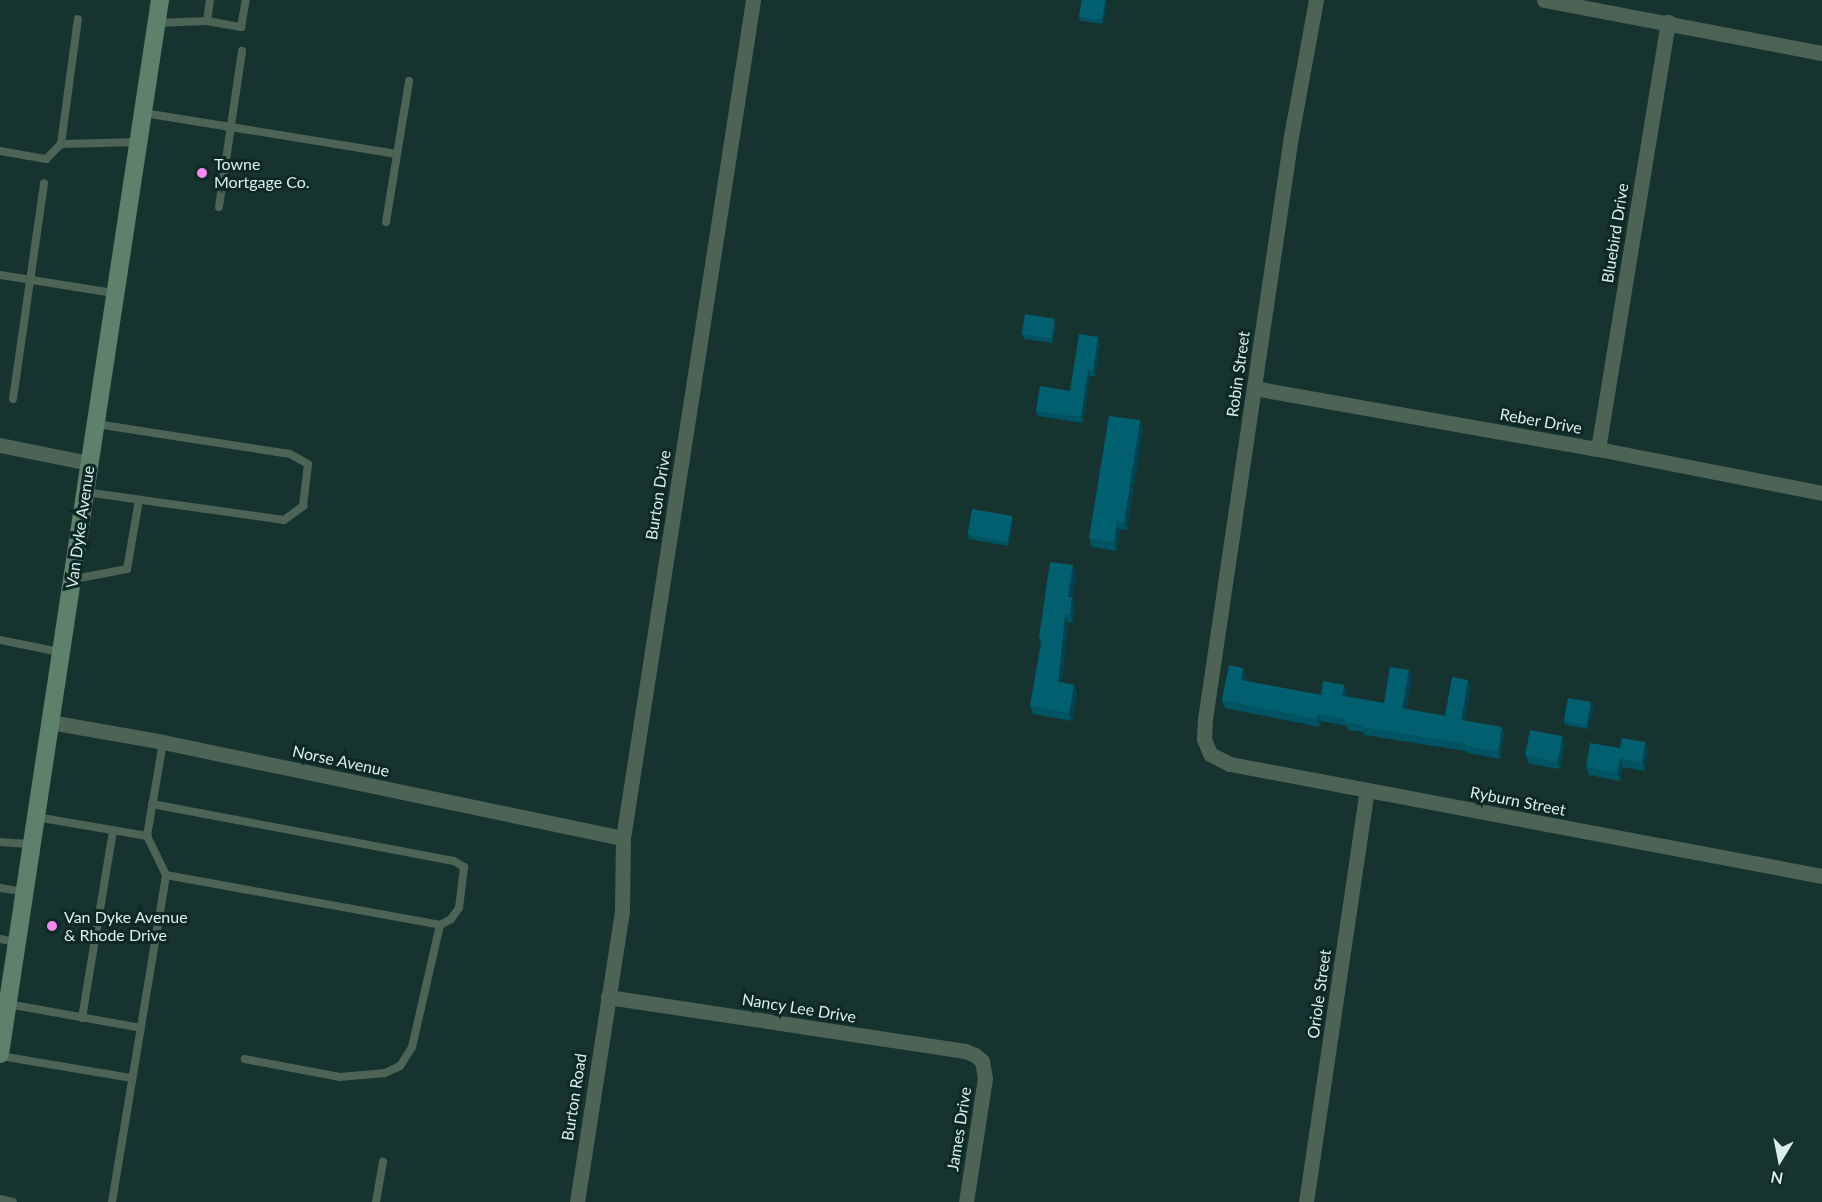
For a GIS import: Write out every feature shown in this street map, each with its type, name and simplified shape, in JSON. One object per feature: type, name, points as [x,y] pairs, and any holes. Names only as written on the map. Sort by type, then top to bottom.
[{"type":"main road","name":"Van Dyke Avenue","points":[[0,1055],[9,941],[26,892],[160,0]]},
{"type":"street","name":"Burton Drive","points":[[608,997],[622,910],[623,838],[753,0]]},
{"type":"street","name":"Robin Street","points":[[1210,754],[1204,739],[1205,720],[1291,136],[1316,0]]},
{"type":"street","points":[[1544,0],[1822,53]]},
{"type":"street","name":"Bluebird Drive","points":[[1598,449],[1668,22]]},
{"type":"street","name":"Reber Drive","points":[[1254,388],[1598,449],[1822,493]]},
{"type":"street","points":[[0,445],[89,463]]},
{"type":"street","name":"Norse Avenue","points":[[50,722],[163,742],[623,838]]},
{"type":"street","name":"Ryburn Street","points":[[1210,754],[1230,764],[1822,876]]},
{"type":"street","name":"Oriole Street","points":[[1306,1202],[1367,791]]},
{"type":"street","name":"Nancy Lee Drive","points":[[608,997],[965,1051],[982,1061]]},
{"type":"street","name":"Burton Road","points":[[577,1202],[608,997]]},
{"type":"street","name":"James Drive","points":[[966,1202],[986,1078],[982,1061]]},
{"type":"lane","points":[[207,21],[210,0]]},
{"type":"lane","points":[[156,23],[207,21],[241,27],[246,0]]},
{"type":"lane","points":[[0,151],[46,159],[61,144],[78,19]]},
{"type":"lane","points":[[219,207],[242,51]]},
{"type":"lane","points":[[386,222],[410,81]]},
{"type":"lane","points":[[143,113],[398,154]]},
{"type":"lane","points":[[61,144],[138,142]]},
{"type":"lane","points":[[13,399],[44,183]]},
{"type":"lane","points":[[0,275],[116,293]]},
{"type":"lane","points":[[85,492],[284,520],[303,506],[308,464],[290,454],[95,424]]},
{"type":"lane","points":[[72,579],[126,569],[140,500]]},
{"type":"lane","points":[[0,640],[61,652]]},
{"type":"lane","points":[[112,1202],[166,875],[147,836],[163,742]]},
{"type":"lane","points":[[152,804],[454,861],[464,867],[465,878],[459,908],[451,919],[440,925],[166,875]]},
{"type":"lane","points":[[36,817],[147,836]]},
{"type":"lane","points":[[82,1018],[113,831]]},
{"type":"lane","points":[[0,842],[33,844]]},
{"type":"lane","points":[[0,888],[26,892]]},
{"type":"lane","points":[[245,1059],[340,1077],[385,1073],[400,1066],[412,1047],[440,925]]},
{"type":"lane","points":[[4,1016],[82,1018],[141,1028]]},
{"type":"lane","points":[[0,1055],[132,1078]]},
{"type":"lane","points":[[376,1202],[383,1162]]},
{"type":"lane","points":[[0,1199],[13,1202]]},
{"type":"building","points":[[1082,0],[1105,0],[1102,20],[1079,17]]},
{"type":"building","points":[[1025,314],[1055,319],[1052,338],[1022,334]]},
{"type":"building","points":[[1079,334],[1098,337],[1093,371],[1088,370],[1081,417],[1036,411],[1040,386],[1070,391]]},
{"type":"building","points":[[1109,416],[1140,420],[1124,522],[1117,521],[1114,542],[1089,538]]},
{"type":"building","points":[[972,509],[1012,516],[1008,542],[967,535]]},
{"type":"building","points":[[1050,562],[1073,565],[1068,597],[1072,597],[1070,614],[1065,614],[1058,682],[1074,685],[1069,713],[1030,706],[1042,638],[1039,638]]},
{"type":"building","points":[[1229,665],[1243,668],[1241,680],[1321,695],[1323,681],[1344,685],[1342,696],[1384,703],[1390,667],[1409,670],[1402,708],[1445,716],[1452,677],[1468,680],[1461,720],[1502,727],[1498,751],[1464,746],[1465,743],[1361,727],[1362,725],[1345,722],[1346,719],[1318,714],[1317,719],[1222,700]]},
{"type":"building","points":[[1568,698],[1591,702],[1587,725],[1564,721]]},
{"type":"building","points":[[1530,730],[1562,736],[1557,762],[1525,756]]},
{"type":"building","points":[[1622,738],[1645,742],[1642,762],[1620,758],[1617,773],[1586,767],[1590,743],[1620,748]]},
{"type":"place","name":"Towne Mortgage Co.","points":[[202,173]]},
{"type":"place","name":"Van Dyke Avenue & Rhode Drive","points":[[52,926]]}]
